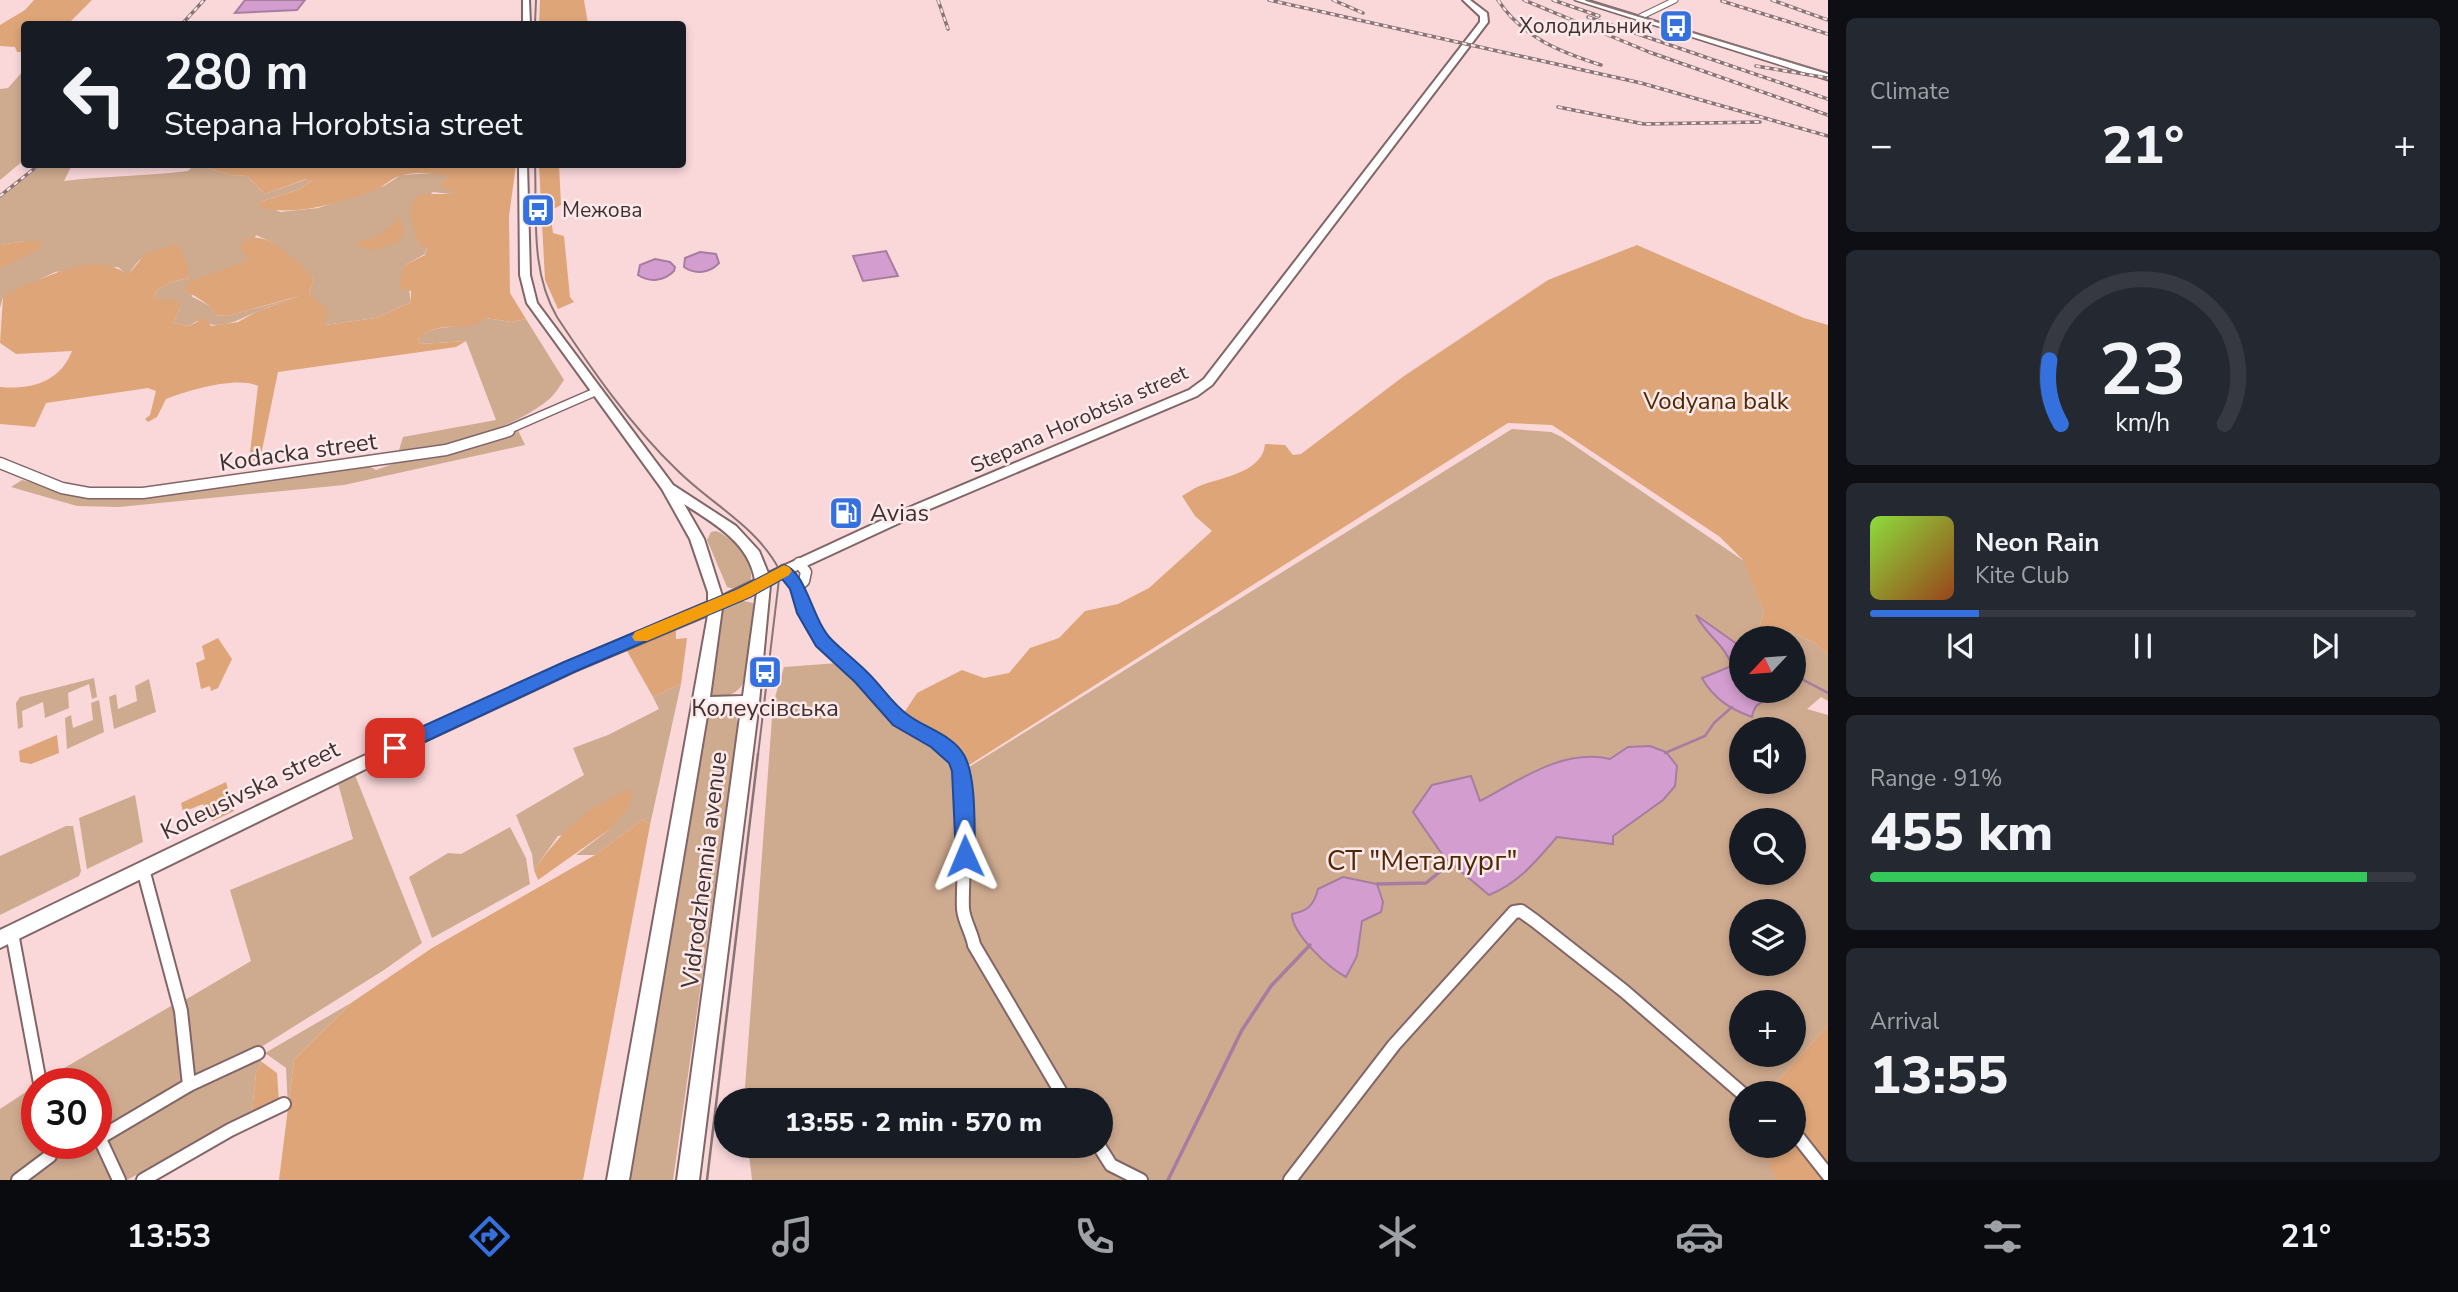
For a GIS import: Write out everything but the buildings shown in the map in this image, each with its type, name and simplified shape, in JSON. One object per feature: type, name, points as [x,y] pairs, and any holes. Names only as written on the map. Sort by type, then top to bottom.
[{"type":"main road","points":[[526,0],[527,21]]},
{"type":"main road","name":"Stepana Horobtsia street","points":[[715,605],[784,570],[920,508],[1193,393],[1208,382],[1484,22],[1484,15],[1466,0]]},
{"type":"main road","points":[[1573,0],[1828,76]]},
{"type":"main road","points":[[1579,0],[1638,19]]},
{"type":"main road","name":"Vidrodzhennia avenue","points":[[523,168],[527,290],[532,303],[595,392],[667,486],[697,539],[712,579],[715,605],[701,704],[618,1180]]},
{"type":"main road","name":"Vidrodzhennia avenue","points":[[667,486],[743,538],[757,555],[764,582],[751,702],[688,1180]]},
{"type":"main road","name":"Koleusivska street","points":[[6,936],[559,672],[715,605]]},
{"type":"main road","points":[[701,704],[751,702]]},
{"type":"street","points":[[1638,19],[1675,0]]},
{"type":"street","name":"Kodacka street","points":[[0,464],[62,488],[89,493],[143,493],[446,450],[504,433],[595,392]]},
{"type":"street","points":[[797,587],[806,577],[799,564]]},
{"type":"street","points":[[784,570],[797,587],[805,613],[822,641],[861,677],[900,720],[937,741],[957,758],[961,771],[965,828],[963,912],[966,922],[972,932],[974,945],[1058,1088]]},
{"type":"street","points":[[143,869],[181,1011],[189,1085]]},
{"type":"street","points":[[1290,1180],[1394,1045],[1514,912],[1521,911],[1535,921],[1624,991],[1729,1081]]},
{"type":"street","points":[[6,936],[37,1068]]},
{"type":"street","points":[[112,1131],[189,1085],[258,1054]]},
{"type":"street","points":[[143,1180],[251,1118],[284,1104]]},
{"type":"street","points":[[1806,1147],[1828,1175]]},
{"type":"street","points":[[1107,1158],[1111,1165],[1141,1180]]},
{"type":"street","points":[[18,1180],[46,1159]]},
{"type":"street","points":[[106,1159],[119,1180]]},
{"type":"green space","points":[[34,0],[92,0],[71,21],[21,21],[21,52],[17,52],[15,47],[0,46],[0,25],[25,10]]},
{"type":"green space","points":[[540,0],[584,0],[588,21],[539,21]]},
{"type":"green space","points":[[21,73],[21,162],[0,180],[0,89],[8,88]]},
{"type":"green space","points":[[37,168],[70,168],[64,181],[206,168],[230,175],[247,176],[265,194],[307,179],[311,181],[300,189],[260,202],[280,212],[318,208],[384,186],[401,175],[435,173],[450,177],[442,183],[456,191],[450,194],[433,192],[412,212],[419,243],[427,247],[425,254],[405,265],[411,302],[376,318],[324,325],[309,294],[314,278],[271,242],[256,235],[248,260],[191,296],[210,306],[215,315],[227,316],[304,295],[223,325],[197,321],[189,326],[173,323],[180,308],[162,303],[154,296],[157,290],[171,282],[189,278],[177,245],[143,257],[128,276],[118,267],[55,272],[3,297],[0,308],[0,268],[13,260],[25,241],[0,245],[0,197]]},
{"type":"green space","points":[[207,168],[516,168],[509,216],[510,293],[526,319],[512,322],[486,318],[470,326],[437,329],[418,339],[420,344],[466,341],[456,347],[278,372],[260,460],[249,461],[258,386],[249,383],[213,385],[166,399],[157,417],[148,422],[145,419],[150,415],[156,391],[148,388],[46,403],[35,427],[0,424],[0,387],[23,387],[43,382],[60,370],[72,351],[16,354],[0,343],[3,297],[15,289],[84,265],[107,265],[128,275],[145,254],[177,244],[187,264],[189,278],[171,282],[157,290],[154,296],[162,302],[167,298],[178,302],[180,308],[173,323],[189,326],[205,318],[211,326],[238,322],[258,311],[299,296],[227,316],[214,315],[210,306],[184,289],[189,282],[248,260],[241,248],[244,239],[254,237],[264,239],[282,249],[314,278],[309,294],[328,309],[324,325],[376,318],[411,302],[411,291],[401,289],[399,281],[405,265],[425,255],[427,248],[419,244],[411,220],[410,206],[419,194],[450,194],[455,191],[441,188],[442,183],[449,177],[411,173],[349,199],[304,209],[275,210],[260,208],[260,202],[300,189],[311,181],[306,179],[265,194],[247,176],[230,175]]},
{"type":"green space","points":[[539,168],[559,168],[561,205],[550,211],[553,233],[564,236],[570,297],[574,302],[558,309],[545,280]]},
{"type":"green space","points":[[394,217],[401,220],[404,233],[399,242],[372,251],[353,244],[375,237],[394,224]]},
{"type":"green space","points":[[25,241],[44,242],[36,251],[0,268],[0,245]]},
{"type":"green space","name":"Vodyana balk","points":[[1637,245],[1804,318],[1828,325],[1828,655],[1806,639],[1806,626],[1760,626],[1764,612],[1743,560],[1720,537],[1552,425],[1508,423],[966,767],[952,747],[904,713],[917,693],[962,670],[984,678],[1009,673],[1030,648],[1059,638],[1085,611],[1118,604],[1149,588],[1212,531],[1195,516],[1182,496],[1199,486],[1250,467],[1263,453],[1265,444],[1285,445],[1293,455],[1301,454],[1404,376],[1548,280]]},
{"type":"green space","points":[[486,318],[512,322],[526,319],[564,380],[547,401],[497,429],[436,447],[399,450],[403,437],[496,420],[466,341],[420,344],[418,339],[437,329]]},
{"type":"green space","name":"СТ \"Металург\"","points":[[1512,429],[1551,432],[1562,437],[1744,561],[1764,612],[1760,626],[1729,626],[1729,704],[1806,704],[1806,639],[1828,655],[1828,701],[1821,697],[1807,709],[1828,715],[1828,1025],[1806,1049],[1806,990],[1729,990],[1729,1067],[1790,1067],[1778,1081],[1729,1081],[1729,1158],[1802,1158],[1821,1180],[752,1180],[749,1158],[1113,1158],[1113,1088],[745,1088],[773,704],[784,667],[838,663],[897,723],[943,752],[961,772]]},
{"type":"green space","points":[[518,430],[525,445],[344,485],[119,507],[77,506],[11,487],[22,480],[90,497],[146,497],[367,465],[376,470]]},
{"type":"green space","points":[[716,531],[742,552],[750,568],[750,583],[735,589],[727,587],[707,540],[711,532]]},
{"type":"green space","points":[[739,600],[753,603],[755,608],[743,683],[733,693],[713,695],[709,693],[721,609],[728,603]]},
{"type":"green space","points":[[676,627],[676,639],[687,638],[681,684],[653,697],[627,651],[655,633]]},
{"type":"green space","points":[[218,638],[232,659],[218,688],[211,691],[210,686],[201,689],[196,663],[205,659],[202,646]]},
{"type":"green space","points":[[94,678],[97,697],[92,699],[89,684],[68,693],[69,708],[45,718],[43,702],[22,711],[23,727],[18,729],[16,703],[20,697]]},
{"type":"green space","points":[[149,679],[156,712],[114,729],[109,697],[116,694],[118,709],[137,701],[135,686]]},
{"type":"green space","points":[[681,684],[650,825],[643,819],[595,855],[576,855],[610,829],[558,836],[534,870],[532,854],[516,815],[584,775],[573,748],[608,735],[659,709],[653,697]]},
{"type":"green space","points":[[99,700],[104,732],[67,749],[65,718],[71,715],[73,728],[93,720],[91,703]]},
{"type":"green space","points":[[715,711],[735,712],[738,725],[673,1180],[625,1180],[703,718]]},
{"type":"green space","points":[[57,735],[59,753],[31,764],[20,762],[19,751]]},
{"type":"green space","points":[[355,775],[422,943],[258,1049],[194,1076],[185,1000],[251,961],[230,890],[353,839],[338,783]]},
{"type":"green space","points":[[226,782],[234,811],[213,821],[205,813],[203,804],[183,812],[181,803]]},
{"type":"green space","points":[[632,788],[629,807],[610,829],[538,880],[534,870],[566,831],[588,812]]},
{"type":"green space","points":[[135,795],[143,842],[87,869],[79,818]]},
{"type":"green space","points":[[643,819],[650,825],[583,1180],[279,1180],[294,1060],[351,1003],[432,948],[595,855]]},
{"type":"green space","points":[[66,826],[73,826],[81,871],[79,876],[0,915],[0,856]]},
{"type":"green space","points":[[510,827],[526,858],[530,884],[432,938],[409,877],[448,853],[461,854]]},
{"type":"green space","points":[[351,1003],[294,1060],[288,1107],[286,1068],[265,1053]]},
{"type":"green space","points":[[171,1006],[175,1013],[183,1084],[112,1123],[112,1068],[64,1068]]},
{"type":"green space","points":[[1828,1025],[1828,1180],[1774,1180],[1776,1178],[1766,1158],[1806,1158],[1806,1081],[1778,1081],[1790,1067],[1806,1067],[1806,1049]]},
{"type":"green space","points":[[257,1058],[262,1062],[256,1073],[252,1112],[127,1180],[112,1148],[112,1135],[182,1094]]},
{"type":"green space","points":[[262,1062],[277,1073],[279,1101],[252,1112],[256,1073]]},
{"type":"green space","points":[[21,1095],[21,1159],[40,1159],[11,1180],[0,1180],[0,1109]]},
{"type":"green space","points":[[52,1159],[102,1159],[112,1180],[24,1180]]},
{"type":"shaded area","points":[[245,0],[305,0],[297,10],[235,13]]},
{"type":"shaded area","points":[[886,251],[898,276],[863,281],[853,256]]},
{"type":"shaded area","points":[[700,252],[716,254],[719,263],[702,272],[684,267],[685,258]]},
{"type":"shaded area","points":[[655,259],[670,262],[675,267],[674,271],[657,280],[638,275],[640,265]]},
{"type":"shaded area","points":[[1696,615],[1729,638],[1729,659],[1725,653]]},
{"type":"shaded area","points":[[1729,667],[1729,704],[1759,704],[1752,717],[1723,702],[1702,678]]},
{"type":"shaded area","points":[[1650,746],[1666,752],[1677,766],[1675,786],[1663,800],[1613,836],[1613,844],[1557,837],[1518,878],[1489,895],[1444,857],[1413,812],[1432,785],[1471,776],[1480,801],[1542,768],[1559,762],[1575,758],[1610,759],[1628,747]]},
{"type":"shaded area","points":[[1343,877],[1377,884],[1383,902],[1381,912],[1362,921],[1357,956],[1346,977],[1321,958],[1305,940],[1298,931],[1292,914],[1310,906],[1318,889]]},
{"type":"waterway","points":[[1806,681],[1828,693]]},
{"type":"waterway","points":[[1665,753],[1705,736],[1714,723],[1732,707]]},
{"type":"waterway","points":[[1377,884],[1426,883],[1453,861]]},
{"type":"waterway","points":[[1168,1180],[1242,1030],[1271,986],[1310,945]]},
{"type":"tram line","points":[[535,21],[536,0]]},
{"type":"tram line","points":[[1586,0],[1828,73]]},
{"type":"tram line","points":[[535,168],[539,262],[542,281],[557,317],[598,377],[644,435],[691,483],[747,528],[780,571],[758,755]]},
{"type":"tram line","points":[[707,1180],[758,754]]},
{"type":"railway","points":[[185,21],[204,0]]},
{"type":"railway","points":[[938,0],[948,29]]},
{"type":"railway","points":[[1269,0],[1641,83],[1828,136]]},
{"type":"railway","points":[[1333,0],[1363,13]]},
{"type":"railway","points":[[1498,0],[1518,24],[1530,33],[1571,55],[1601,65]]},
{"type":"railway","points":[[1524,0],[1649,52],[1828,115]]},
{"type":"railway","points":[[1553,0],[1599,16]]},
{"type":"railway","points":[[1772,0],[1828,20]]},
{"type":"railway","points":[[1722,1],[1828,34]]},
{"type":"railway","points":[[1588,17],[1828,99]]},
{"type":"railway","points":[[1756,66],[1828,78]]},
{"type":"railway","points":[[1558,107],[1644,124],[1760,122]]},
{"type":"railway","points":[[0,196],[35,168]]},
{"type":"slow traffic","points":[[641,637],[744,593],[784,571]]},
{"type":"place","name":"Холодильник","points":[[1676,26]]},
{"type":"place","name":"Межова","points":[[538,210]]},
{"type":"place","name":"Avias","points":[[846,513]]},
{"type":"place","name":"Колеусівська","points":[[765,672]]},
{"type":"route","points":[[395,748],[570,667],[744,593],[784,570],[797,587],[805,613],[822,641],[861,677],[900,720],[937,741],[957,758],[961,771],[965,856]]}]
